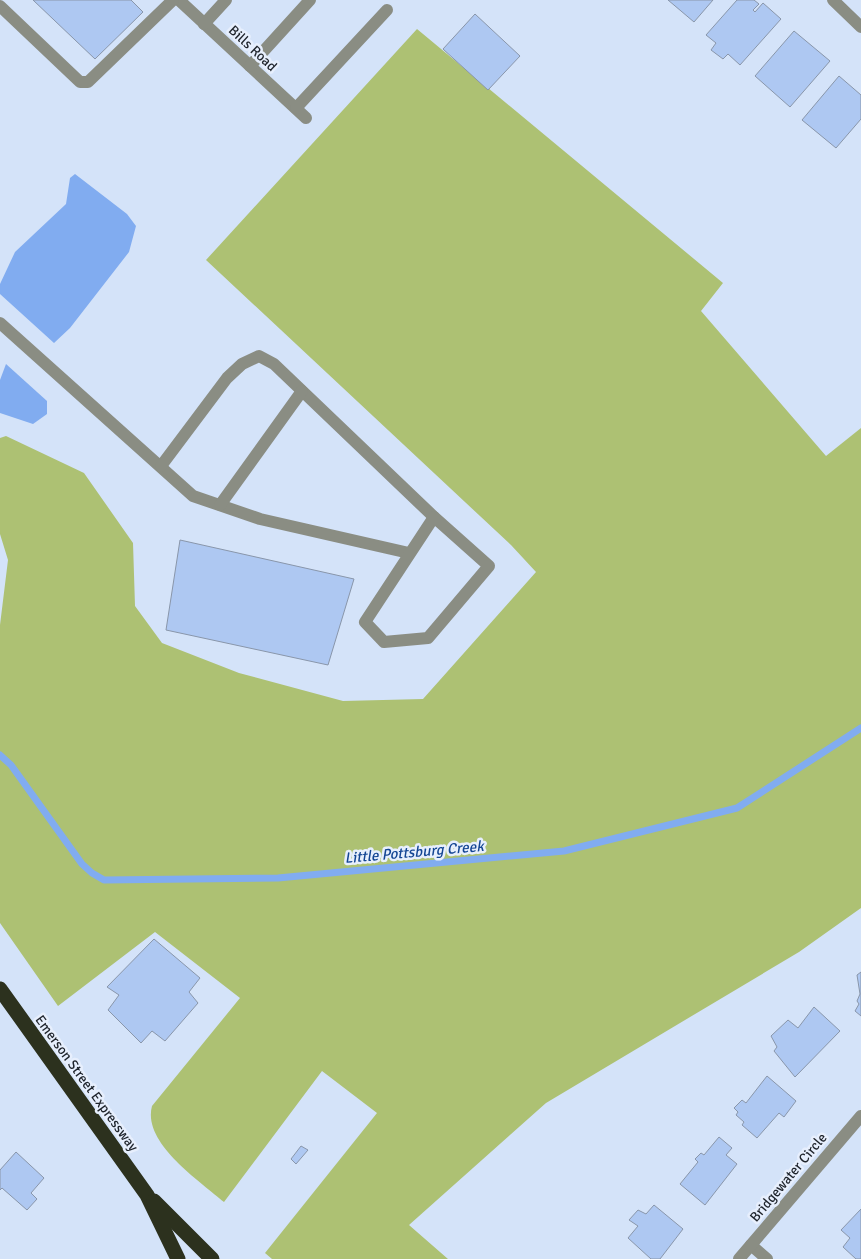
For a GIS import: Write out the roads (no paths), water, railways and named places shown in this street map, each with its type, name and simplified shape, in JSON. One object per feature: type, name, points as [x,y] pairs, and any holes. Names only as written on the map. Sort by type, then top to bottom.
[{"type":"highway","name":"Emerson Street Expressway","points":[[0,989],[147,1195],[178,1259]]},
{"type":"highway","name":"Emerson Street Expressway","points":[[147,1195],[212,1259]]},
{"type":"street","points":[[0,6],[80,82],[88,82],[173,0]]},
{"type":"street","name":"Bills Road","points":[[179,0],[306,118]]},
{"type":"street","points":[[204,24],[226,0]]},
{"type":"street","points":[[250,66],[310,0]]},
{"type":"street","points":[[833,0],[861,27]]},
{"type":"street","points":[[296,108],[387,10]]},
{"type":"street","points":[[0,323],[194,496],[260,520],[409,553]]},
{"type":"street","points":[[161,466],[227,378],[242,364],[259,356],[274,364],[434,517],[489,566],[428,638],[384,642],[365,622],[434,517]]},
{"type":"street","points":[[220,505],[302,391]]},
{"type":"street","name":"Bridgewater Circle","points":[[739,1259],[861,1116]]},
{"type":"street","points":[[751,1245],[767,1259]]},
{"type":"water","points":[[75,174],[127,214],[136,226],[129,252],[70,328],[54,343],[0,294],[0,284],[15,252],[66,204],[70,178]]},
{"type":"water","points":[[6,364],[47,401],[47,414],[33,424],[0,413],[0,380]]},
{"type":"waterway","name":"Little Pottsburg Creek","points":[[0,755],[11,765],[82,864],[104,880],[278,878],[564,851],[737,808],[861,728]]}]
